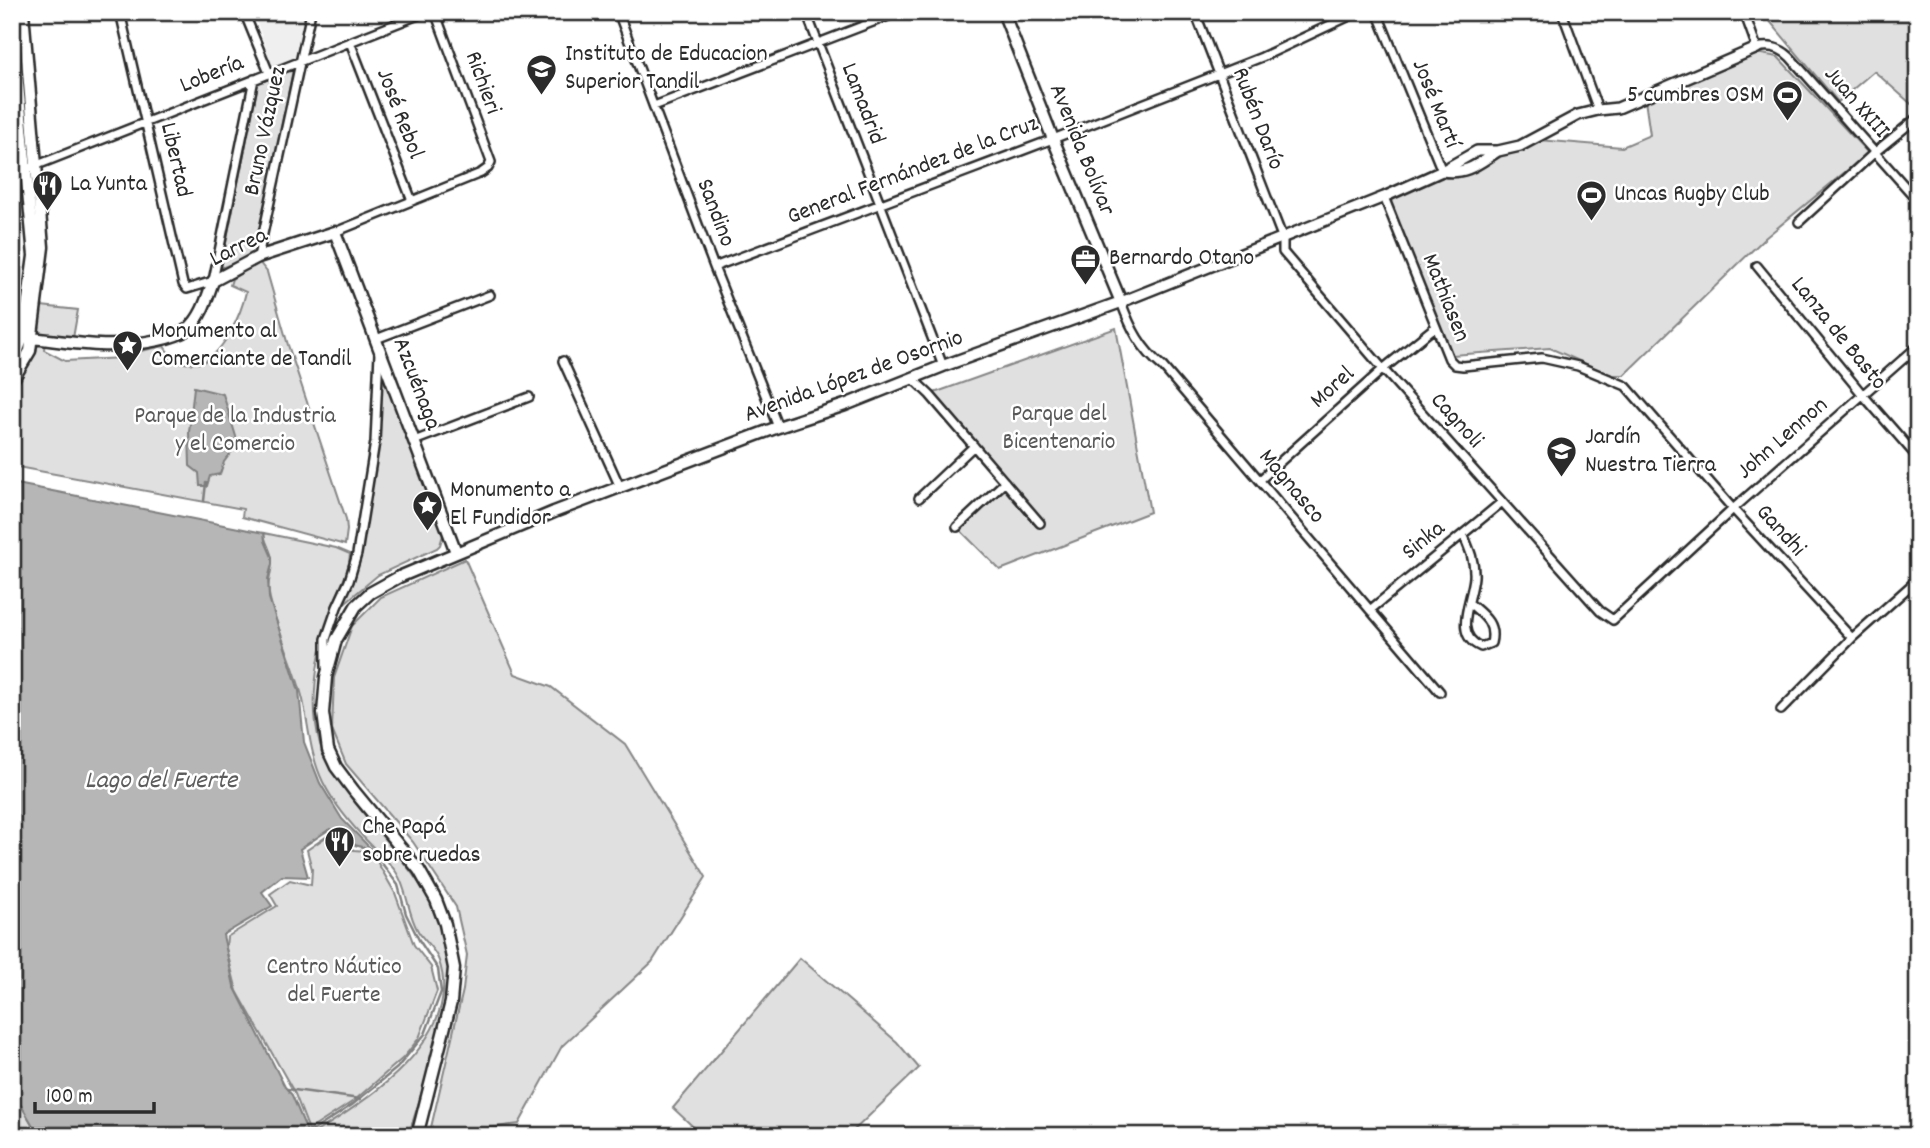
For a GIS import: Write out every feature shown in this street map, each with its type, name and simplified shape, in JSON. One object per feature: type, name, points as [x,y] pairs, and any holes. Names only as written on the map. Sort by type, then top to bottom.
[{"type":"main road","points":[[12,381],[30,351],[27,337],[34,256],[23,12]]},
{"type":"main road","name":"Avenida Bolívar","points":[[1003,12],[1121,302]]},
{"type":"main road","points":[[12,20],[32,168]]},
{"type":"main road","name":"Larrea","points":[[27,337],[117,347],[171,337],[187,330],[195,322],[213,281],[258,257],[335,232]]},
{"type":"main road","name":"Azcuénaga","points":[[335,232],[456,552]]},
{"type":"main road","name":"Avenida López de Osornio","points":[[417,1136],[451,1002],[454,968],[445,923],[419,870],[354,791],[336,767],[328,750],[323,713],[326,675],[341,629],[362,599],[399,577],[456,552],[620,487],[778,426],[845,405],[943,366],[1121,302]]},
{"type":"main road","points":[[12,366],[27,337]]},
{"type":"street","name":"Libertad","points":[[120,12],[183,285],[187,289],[193,289],[213,281]]},
{"type":"street","points":[[244,12],[268,73]]},
{"type":"street","name":"Bruno Vázquez","points":[[258,257],[311,12]]},
{"type":"street","name":"Lobería","points":[[12,175],[426,12]]},
{"type":"street","name":"Richieri","points":[[435,12],[491,162],[488,168]]},
{"type":"street","name":"Sandino","points":[[618,12],[714,267],[778,426]]},
{"type":"street","name":"Lamadrid","points":[[806,12],[943,366]]},
{"type":"street","points":[[654,106],[899,12]]},
{"type":"street","name":"Rubén Darío","points":[[1195,12],[1283,239]]},
{"type":"street","name":"General Fernández de la Cruz","points":[[714,267],[1219,74],[1274,52],[1358,12]]},
{"type":"street","name":"José Martí","points":[[1377,12],[1442,171]]},
{"type":"street","points":[[1562,12],[1598,110]]},
{"type":"street","points":[[1744,12],[1757,48]]},
{"type":"street","name":"José Rebol","points":[[350,42],[412,201]]},
{"type":"street","name":"Juan XXIII","points":[[1757,48],[1769,46],[1786,53],[1918,201]]},
{"type":"street","name":"Avenida López de Osornio","points":[[1121,302],[1283,239],[1442,171],[1458,173],[1471,169],[1498,151],[1520,146],[1568,119],[1598,110],[1618,108],[1757,48]]},
{"type":"street","name":"Bruno Vázquez","points":[[213,281],[254,79]]},
{"type":"street","points":[[1799,222],[1874,153],[1918,117]]},
{"type":"street","name":"Larrea","points":[[335,232],[488,168]]},
{"type":"street","name":"Mathiasen","points":[[1384,197],[1434,327],[1449,359],[1455,365],[1542,358],[1578,366],[1626,386]]},
{"type":"street","name":"Cagnoli","points":[[1283,239],[1283,252],[1383,369],[1600,611],[1613,620]]},
{"type":"street","name":"Lanza de Basto","points":[[1757,266],[1918,458]]},
{"type":"street","points":[[376,338],[490,295]]},
{"type":"street","name":"Magnasco","points":[[1121,302],[1130,328],[1145,350],[1163,367],[1440,692]]},
{"type":"street","name":"Morel","points":[[1260,480],[1383,369],[1434,327]]},
{"type":"street","name":"John Lennon","points":[[1613,620],[1733,509],[1918,346]]},
{"type":"street","points":[[326,675],[327,639],[357,554],[375,442],[380,349]]},
{"type":"street","points":[[564,361],[620,487]]},
{"type":"street","points":[[912,378],[930,395],[1040,523]]},
{"type":"street","name":"Gandhi","points":[[1626,386],[1733,509],[1852,638]]},
{"type":"street","points":[[414,441],[529,397]]},
{"type":"street","points":[[919,498],[974,446]]},
{"type":"street","points":[[957,527],[1005,482]]},
{"type":"street","name":"Sinka","points":[[1370,610],[1502,502]]},
{"type":"street","points":[[1463,534],[1474,562],[1465,633],[1471,643],[1481,647],[1491,643],[1494,633],[1491,624],[1469,603]]},
{"type":"street","points":[[1781,710],[1852,638],[1918,579]]},
{"type":"shaded area","points":[[253,12],[305,12],[295,59],[273,67]]},
{"type":"green space","points":[[1762,12],[1918,12],[1918,110],[1874,71],[1838,102]]},
{"type":"green space","name":"Uncas Rugby Club","points":[[1756,53],[1778,57],[1868,153],[1765,238],[1624,375],[1611,375],[1550,348],[1452,355],[1391,201],[1409,187],[1440,177],[1477,170],[1500,154],[1539,140],[1622,147],[1650,135],[1645,100]]},
{"type":"green space","points":[[293,70],[255,255],[221,268],[258,83]]},
{"type":"green space","name":"Parque de la Industria y el Comercio","points":[[259,262],[267,272],[288,345],[346,519],[345,545],[242,517],[243,509],[12,466],[12,389],[38,345],[45,342],[44,350],[65,361],[122,358],[126,354],[164,346],[170,355],[170,361],[191,364],[203,362],[225,341],[240,311],[246,292],[230,285],[232,279]]},
{"type":"green space","points":[[41,306],[78,310],[73,338],[39,333]]},
{"type":"green space","name":"Parque del Bicentenario","points":[[1116,328],[1150,512],[1000,570],[957,527],[1005,482],[934,393]]},
{"type":"green space","points":[[380,365],[443,535],[437,548],[378,575],[341,606],[358,563],[374,477],[379,423]]},
{"type":"green space","points":[[264,533],[336,548],[350,554],[348,569],[332,609],[319,659],[315,693],[316,728],[330,767],[421,886],[439,920],[445,939],[449,974],[445,1007],[408,1136],[311,1135],[358,1105],[383,1086],[405,1064],[424,1041],[438,1016],[443,989],[439,961],[414,924],[396,872],[344,815],[319,772],[300,687],[270,599],[272,559]]},
{"type":"green space","points":[[465,559],[515,674],[551,687],[625,744],[706,877],[652,962],[562,1046],[519,1124],[429,1136],[463,990],[467,955],[456,907],[413,842],[346,764],[332,730],[334,678],[352,626],[381,597]]},
{"type":"green space","name":"Centro Náutico del Fuerte","points":[[326,837],[354,850],[366,851],[375,858],[395,893],[414,945],[431,967],[437,991],[419,1038],[403,1058],[355,1100],[309,1130],[295,1094],[237,991],[226,948],[227,937],[277,906],[270,894],[290,880],[311,885],[312,869],[307,850]]},
{"type":"green space","points":[[800,958],[897,1042],[919,1068],[848,1136],[703,1136],[673,1108]]},
{"type":"green space","points":[[12,1100],[21,1105],[39,1136],[12,1136]]},
{"type":"water","points":[[194,387],[223,394],[238,443],[224,462],[220,474],[210,476],[207,486],[200,486],[199,473],[190,466],[189,432]]},
{"type":"water","name":"Lago del Fuerte","points":[[12,483],[264,533],[272,557],[268,579],[269,598],[299,691],[304,742],[320,783],[342,819],[372,850],[355,845],[330,829],[300,849],[308,877],[282,876],[262,892],[272,906],[223,935],[234,986],[285,1087],[292,1095],[309,1136],[39,1136],[21,1105],[12,1100]]},
{"type":"waterway","points":[[204,501],[206,483]]},
{"type":"waterway","points":[[308,1134],[352,1105],[397,1068],[425,1034],[441,992],[438,969],[406,914],[398,885],[372,850]]},
{"type":"waterway","points":[[287,1089],[360,1099]]},
{"type":"place","name":"Instituto de Educacion Superior Tandil","points":[[542,96]]},
{"type":"place","name":"5 cumbres OSM","points":[[1787,123]]},
{"type":"place","name":"La Yunta","points":[[47,212]]},
{"type":"place","name":"Uncas Rugby Club","points":[[1591,222]]},
{"type":"place","name":"Bernardo Otano","points":[[1086,286]]},
{"type":"place","name":"Monumento al Comerciante de Tandil","points":[[128,373]]},
{"type":"place","name":"Jardín Nuestra Tierra","points":[[1562,479]]},
{"type":"place","name":"Monumento a El Fundidor","points":[[427,532]]},
{"type":"place","name":"Che Papá sobre ruedas","points":[[339,869]]}]
